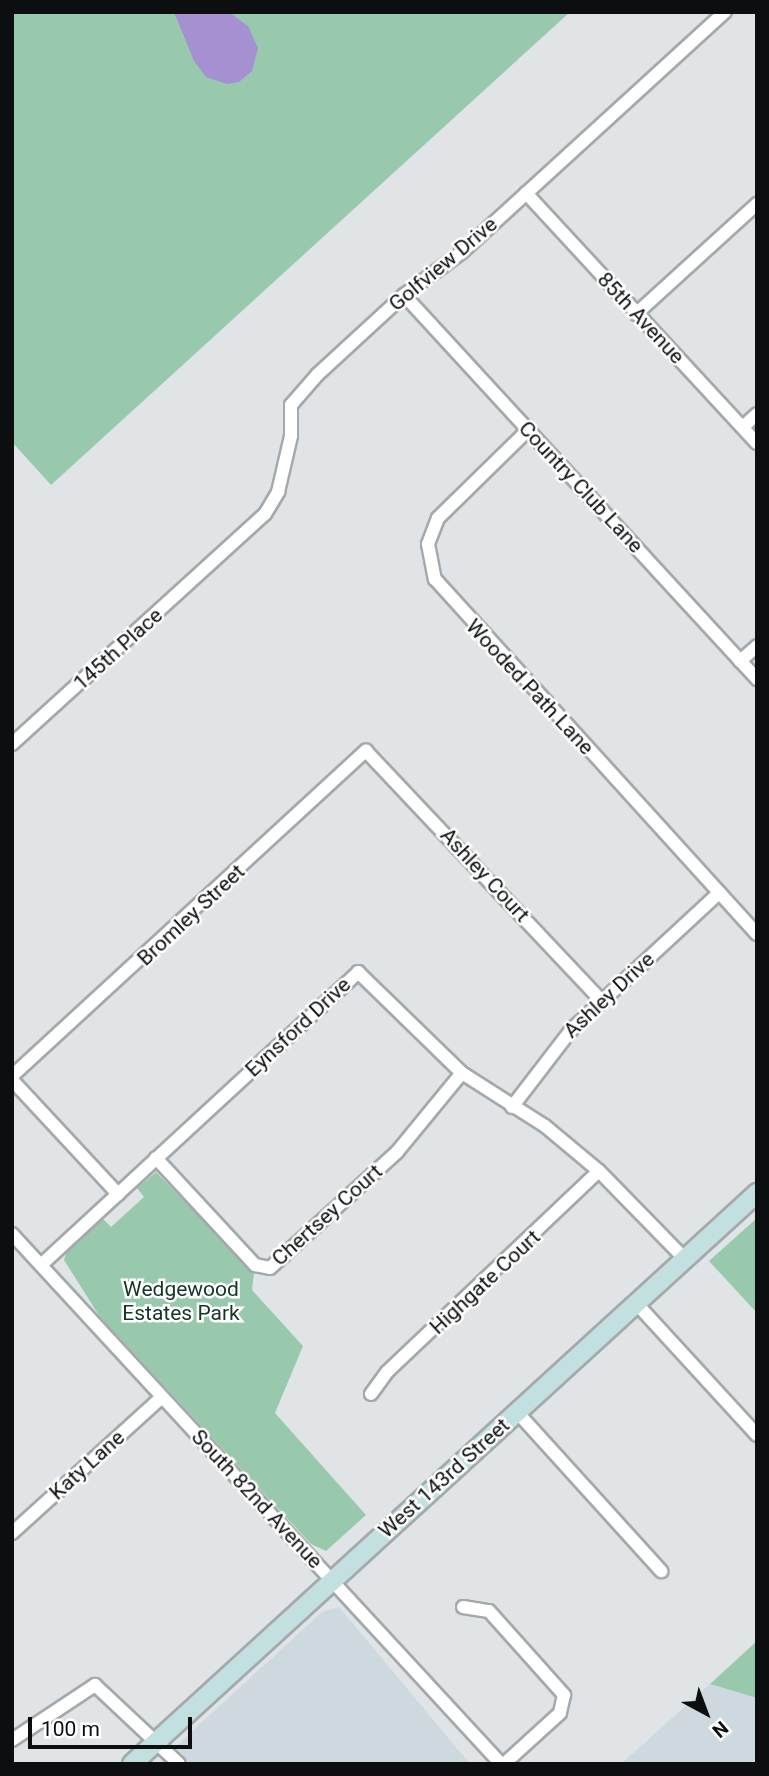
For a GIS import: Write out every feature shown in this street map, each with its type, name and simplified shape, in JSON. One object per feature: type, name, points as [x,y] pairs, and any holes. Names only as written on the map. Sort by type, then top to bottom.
[{"type":"main road","name":"West 143rd Street","points":[[132,1764],[757,1193]]},
{"type":"street","name":"Golfview Drive","points":[[224,553],[265,514],[278,492],[291,436],[291,405],[404,295],[448,264],[725,12]]},
{"type":"street","name":"85th Avenue","points":[[526,193],[757,443]]},
{"type":"street","points":[[636,314],[757,204]]},
{"type":"street","name":"Country Club Lane","points":[[404,295],[757,679]]},
{"type":"street","points":[[743,427],[757,414]]},
{"type":"street","name":"Wooded Path Lane","points":[[528,430],[438,518],[428,544],[435,579],[757,934]]},
{"type":"street","name":"145th Place","points":[[12,744],[224,553]]},
{"type":"street","points":[[740,661],[757,646]]},
{"type":"street","name":"Ashley Court","points":[[366,751],[602,1001]]},
{"type":"street","name":"Bromley Street","points":[[118,1194],[12,1078],[366,751]]},
{"type":"street","name":"Ashley Drive","points":[[512,1107],[550,1051],[719,893]]},
{"type":"street","name":"Eynsford Drive","points":[[41,1265],[358,972],[462,1073],[545,1126],[599,1171],[685,1259]]},
{"type":"street","name":"Chertsey Court","points":[[156,1158],[255,1265],[270,1268],[397,1152],[462,1073]]},
{"type":"street","name":"Highgate Court","points":[[371,1394],[387,1372],[599,1171]]},
{"type":"street","name":"South 82nd Avenue","points":[[12,1234],[502,1764]]},
{"type":"street","points":[[636,1303],[757,1436]]},
{"type":"street","name":"Katy Lane","points":[[12,1534],[162,1397]]},
{"type":"street","points":[[517,1412],[661,1571]]},
{"type":"street","points":[[463,1607],[489,1611],[564,1695],[560,1713],[502,1764]]},
{"type":"street","points":[[12,1740],[94,1685],[179,1764]]},
{"type":"shaded area","points":[[174,12],[229,12],[248,26],[258,48],[252,71],[239,82],[227,84],[206,77],[194,61]]},
{"type":"shaded area","points":[[339,1607],[470,1764],[190,1764],[176,1746],[322,1612]]},
{"type":"shaded area","points":[[710,1684],[757,1698],[757,1764],[621,1764]]},
{"type":"green space","points":[[12,12],[570,12],[51,485],[12,442]]},
{"type":"green space","name":"Wedgewood Estates Park","points":[[156,1172],[254,1273],[252,1290],[303,1346],[275,1413],[366,1515],[326,1551],[311,1544],[100,1317],[64,1260],[67,1250],[103,1219],[111,1227],[144,1197],[137,1188]]},
{"type":"green space","points":[[757,1218],[757,1313],[709,1261]]},
{"type":"green space","points":[[757,1641],[757,1698],[710,1684]]}]
